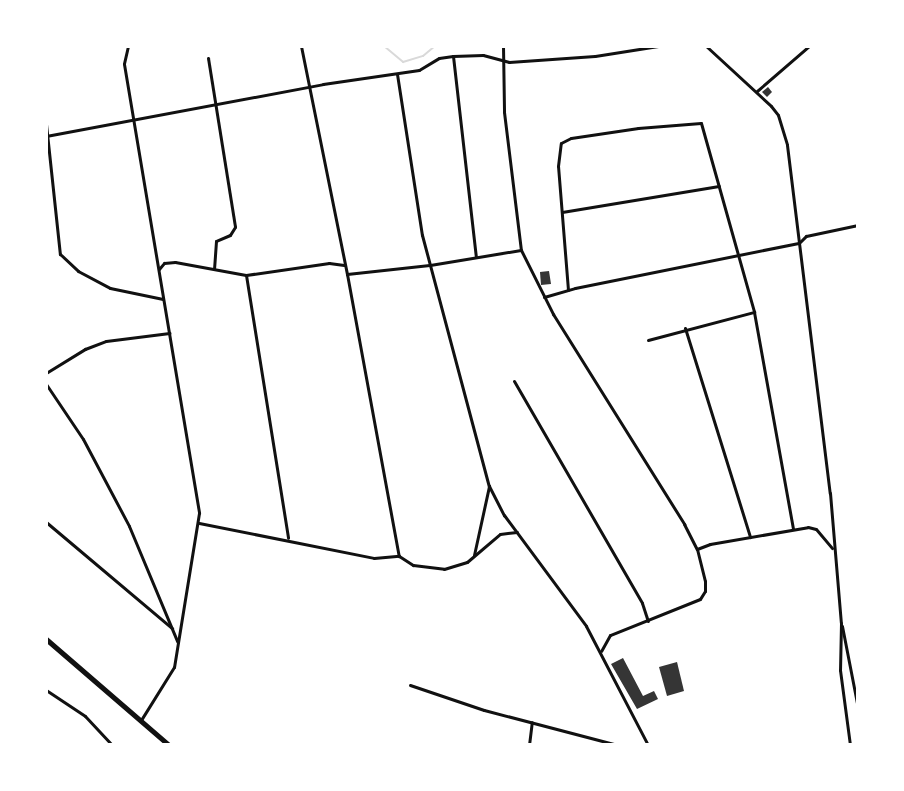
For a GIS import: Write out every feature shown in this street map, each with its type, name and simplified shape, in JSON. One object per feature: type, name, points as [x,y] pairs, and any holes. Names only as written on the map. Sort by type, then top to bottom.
[{"type":"main road","points":[[46,639],[168,745]]},
{"type":"street","points":[[128,46],[124,64],[199,523],[171,676],[140,721]]},
{"type":"street","points":[[301,46],[344,265],[348,274],[399,556]]},
{"type":"street","points":[[502,46],[505,128],[521,250],[544,297],[698,549],[705,581],[705,591],[700,599],[610,636],[601,652]]},
{"type":"street","points":[[47,135],[310,87],[419,70],[439,58],[483,55],[503,62],[595,56],[658,46]]},
{"type":"street","points":[[706,46],[757,91],[778,115],[783,127],[830,492],[833,550],[841,623],[858,708]]},
{"type":"street","points":[[757,91],[809,46]]},
{"type":"street","points":[[453,56],[476,257]]},
{"type":"street","points":[[208,58],[213,104],[235,227],[230,235],[216,241],[214,268]]},
{"type":"street","points":[[397,74],[422,235],[489,486],[504,515],[518,532],[601,652],[648,745]]},
{"type":"street","points":[[568,290],[558,148],[571,138],[694,121],[701,123],[754,312],[793,529]]},
{"type":"street","points":[[46,124],[60,254],[78,271],[110,288],[163,299]]},
{"type":"street","points":[[562,212],[719,186]]},
{"type":"street","points":[[544,297],[568,290],[737,254],[799,243],[806,236],[858,225]]},
{"type":"street","points":[[348,274],[430,265],[521,250]]},
{"type":"street","points":[[159,269],[164,263],[175,262],[246,275],[330,263],[344,265]]},
{"type":"street","points":[[246,275],[251,323],[288,538]]},
{"type":"street","points":[[648,340],[685,328],[754,312]]},
{"type":"street","points":[[685,328],[750,537]]},
{"type":"street","points":[[46,373],[85,349],[106,341],[169,332]]},
{"type":"street","points":[[514,381],[642,603],[648,621]]},
{"type":"street","points":[[46,384],[99,469],[128,526],[177,642]]},
{"type":"street","points":[[474,556],[489,486]]},
{"type":"street","points":[[46,522],[173,629]]},
{"type":"street","points":[[199,523],[288,538],[374,558],[399,556],[413,565],[444,569],[454,568],[474,556],[500,534],[518,532]]},
{"type":"street","points":[[698,549],[710,544],[793,529],[816,529],[833,550]]},
{"type":"street","points":[[841,623],[840,670],[850,745]]},
{"type":"street","points":[[410,685],[430,694],[617,745]]},
{"type":"street","points":[[46,690],[85,716],[112,745]]},
{"type":"street","points":[[529,745],[532,722]]},
{"type":"building","points":[[768,87],[772,92],[767,97],[762,92]]},
{"type":"building","points":[[549,271],[551,284],[541,285],[540,272]]},
{"type":"building","points":[[623,658],[643,696],[654,691],[658,699],[637,709],[611,664]]},
{"type":"building","points":[[677,662],[684,691],[667,696],[659,667]]},
{"type":"waterway","points":[[384,46],[403,62],[423,56],[435,46]]}]
